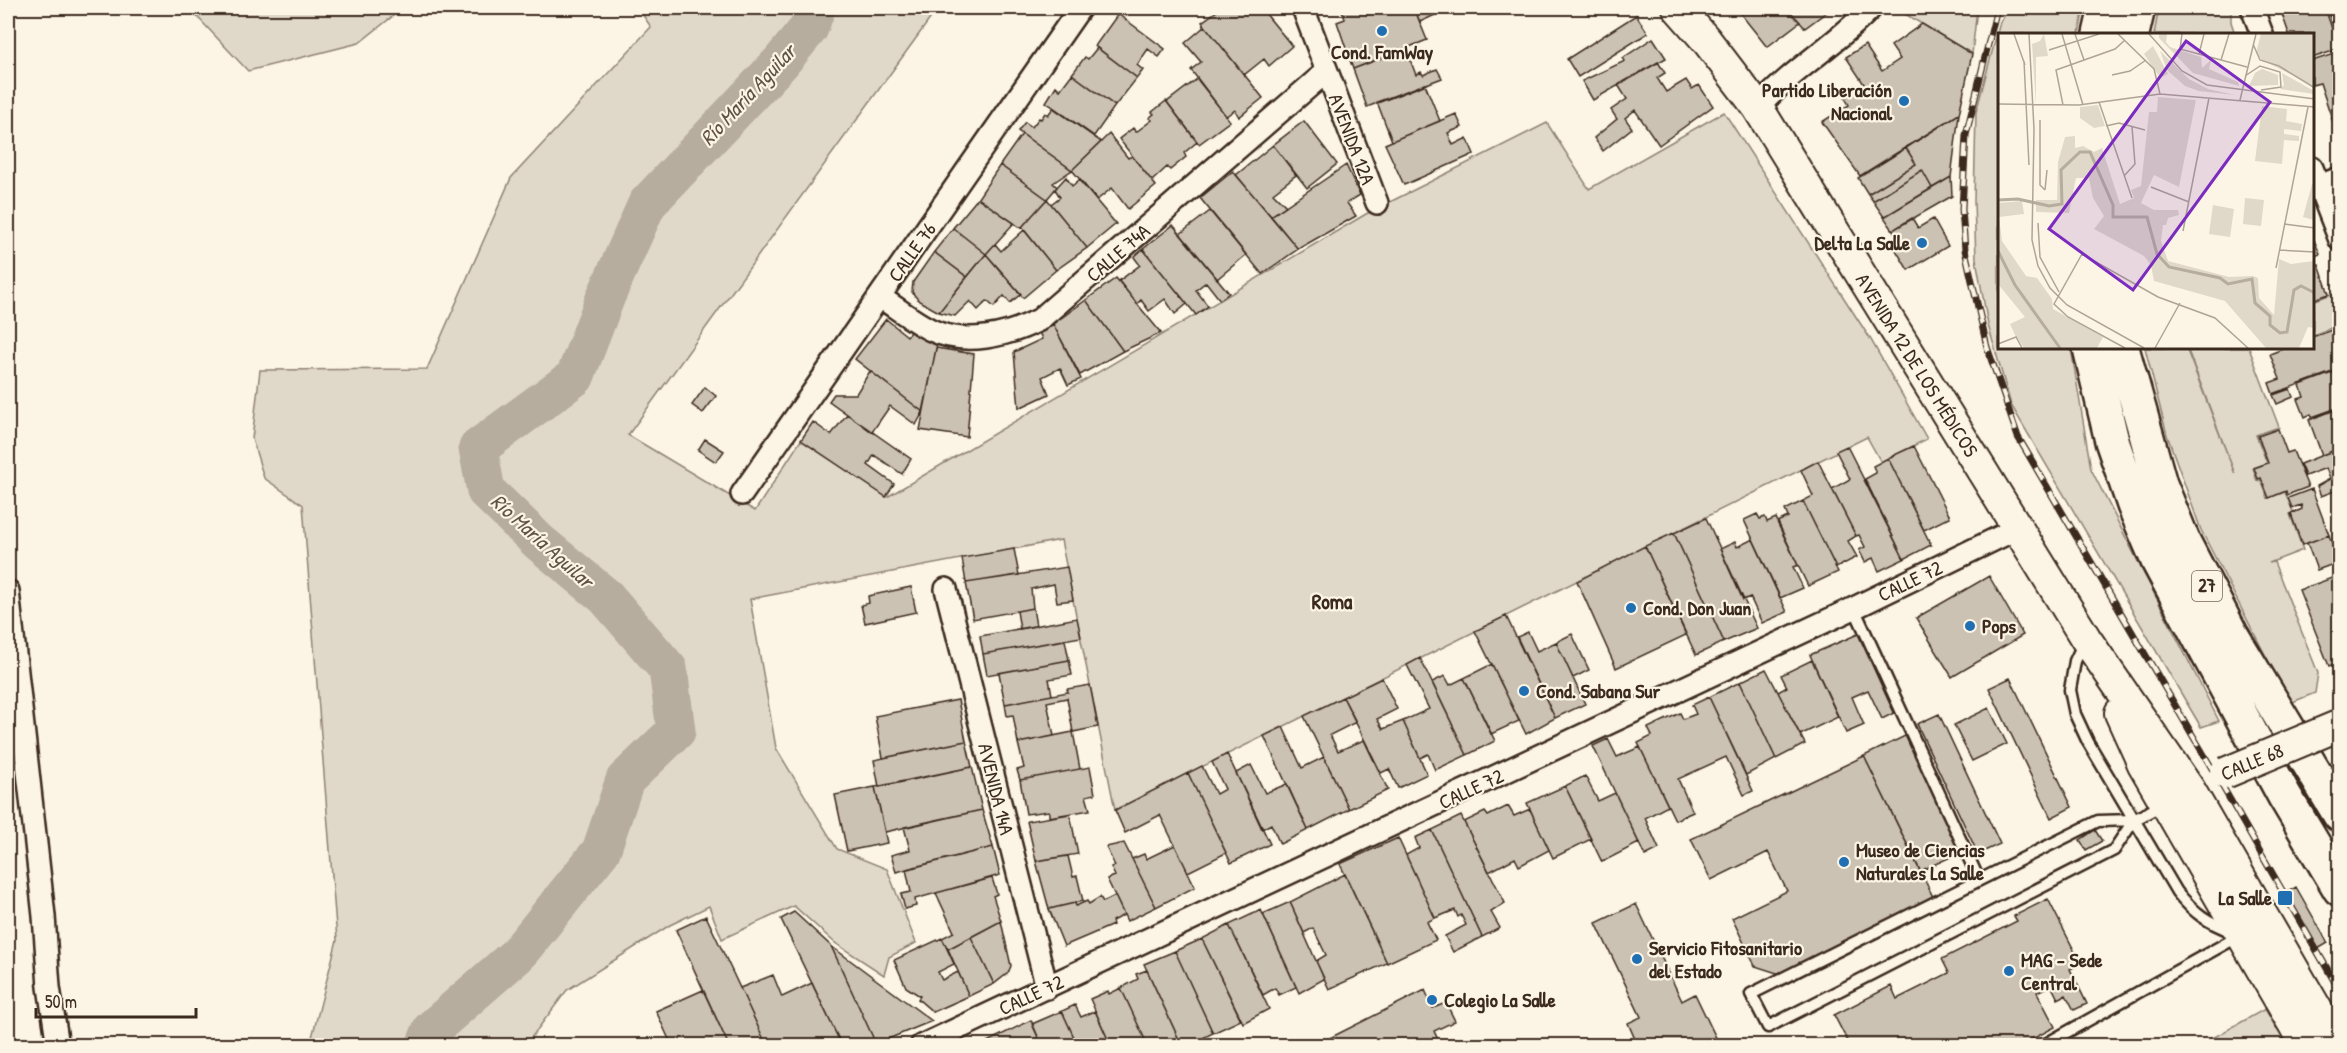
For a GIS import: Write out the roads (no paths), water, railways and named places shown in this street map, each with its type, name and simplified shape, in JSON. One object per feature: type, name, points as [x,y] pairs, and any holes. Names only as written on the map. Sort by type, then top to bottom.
[{"type":"highway","points":[[2100,33],[2106,8]]},
{"type":"highway","points":[[2132,33],[2138,8]]},
{"type":"highway","name":"27","points":[[2090,350],[2112,441],[2134,505],[2158,561],[2284,795],[2340,890]]},
{"type":"highway","name":"27","points":[[2123,350],[2160,484],[2183,541],[2231,634],[2340,815]]},
{"type":"main road","name":"AVENIDA 12 DE LOS MÉDICOS","points":[[1678,8],[1707,41],[1758,108],[2086,639],[2178,796],[2338,1046]]},
{"type":"main road","name":"AVENIDA 12 DE LOS MÉDICOS","points":[[2086,639],[2143,764],[2178,796],[2242,935],[2306,1046]]},
{"type":"main road","name":"CALLE 68","points":[[2178,796],[2225,773],[2340,725]]},
{"type":"street","name":"CALLE 76","points":[[742,494],[1080,8]]},
{"type":"street","name":"AVENIDA 12A","points":[[1303,8],[1377,203]]},
{"type":"street","points":[[1758,108],[1770,94],[1843,36],[1871,8]]},
{"type":"street","points":[[2252,8],[2262,33]]},
{"type":"street","name":"CALLE 74A","points":[[880,297],[932,330],[947,335],[988,337],[1015,331],[1039,320],[1327,71]]},
{"type":"street","points":[[2340,178],[2316,177],[2340,240]]},
{"type":"street","name":"CALLE 72","points":[[921,1046],[1854,608],[2018,528]]},
{"type":"street","name":"AVENIDA 14A","points":[[946,589],[1047,988]]},
{"type":"street","points":[[8,591],[44,916],[49,987],[58,1046]]},
{"type":"lane","points":[[1854,608],[1979,880]]},
{"type":"lane","points":[[2086,639],[2075,662],[2070,690],[2075,714],[2088,742],[2177,892],[2190,908],[2207,922],[2242,935]]},
{"type":"lane","points":[[2134,820],[2114,850],[1768,1027],[1751,994],[2098,821],[2134,820],[2178,796]]},
{"type":"lane","points":[[2042,1046],[2242,935]]},
{"type":"waterway","name":"Río María Aguilar","points":[[425,1046],[432,1029],[517,955],[601,851],[625,780],[676,731],[668,669],[606,597],[539,542],[486,491],[478,448],[575,377],[606,296],[647,204],[781,62],[809,28],[816,8]]},
{"type":"railway","points":[[1997,8],[1966,135],[1962,209],[1965,250],[1987,347],[2018,437],[2340,991]]},
{"type":"place","name":"Cond. FamWay","points":[[1382,31]]},
{"type":"place","name":"Partido Liberación Nacional","points":[[1904,101]]},
{"type":"place","name":"Delta La Salle","points":[[1922,243]]},
{"type":"place","name":"Cond. Don Juan","points":[[1631,608]]},
{"type":"place","name":"Pops","points":[[1970,626]]},
{"type":"place","name":"Cond. Sabana Sur","points":[[1524,691]]},
{"type":"place","name":"Museo de Ciencias Naturales La Salle","points":[[1844,862]]},
{"type":"place","name":"La Salle","points":[[2285,898]]},
{"type":"place","name":"Servicio Fitosanitario del Estado","points":[[1637,959]]},
{"type":"place","name":"MAG - Sede Central","points":[[2009,971]]},
{"type":"place","name":"Colegio La Salle","points":[[1432,1000]]},
{"type":"district","name":"Roma","points":[[1332,602]]}]
